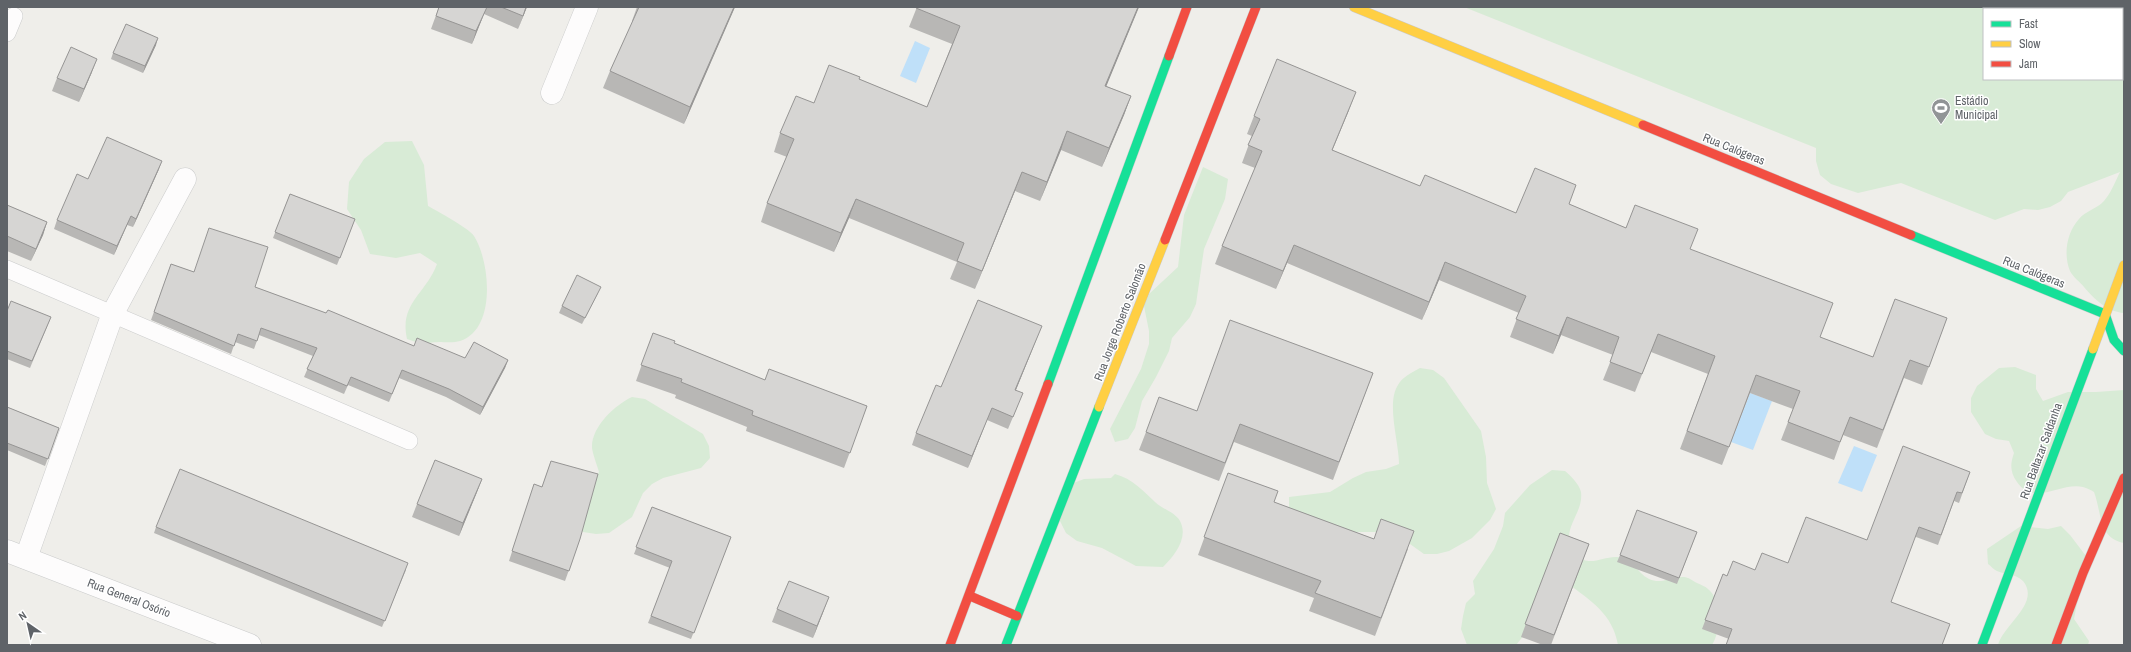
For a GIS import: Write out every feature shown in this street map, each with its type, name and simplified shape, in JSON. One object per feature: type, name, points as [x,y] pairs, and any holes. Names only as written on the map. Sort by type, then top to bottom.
[{"type":"main road","points":[[950,645],[970,596],[1187,7]]},
{"type":"main road","name":"Rua Jorge Roberto Salomão","points":[[1006,645],[1256,7]]},
{"type":"main road","name":"Rua Calógeras","points":[[1354,7],[2105,314]]},
{"type":"main road","name":"Rua Baltazar Saldanha","points":[[1982,645],[2124,265]]},
{"type":"main road","points":[[2118,304],[2105,314],[2114,340],[2124,351]]},
{"type":"main road","points":[[2056,645],[2083,574],[2124,478]]},
{"type":"main road","points":[[970,596],[1017,616]]},
{"type":"street","points":[[552,93],[587,7]]},
{"type":"street","points":[[16,554],[113,313],[185,179]]},
{"type":"street","name":"Rua General Osório","points":[[16,554],[250,645]]},
{"type":"lane","points":[[7,33],[14,16]]},
{"type":"lane","points":[[7,269],[113,313],[409,441]]},
{"type":"green space","name":"Estádio Municipal","points":[[1464,7],[2124,7],[2124,313],[2112,310],[2092,296],[2071,273],[2067,258],[2067,244],[2075,224],[2082,216],[2104,201],[2111,191],[2120,172],[2068,192],[2061,201],[2050,207],[2038,210],[2024,209],[1995,220],[1901,183],[1858,193],[1831,184],[1820,175],[1816,161],[1816,148]]},
{"type":"green space","points":[[412,141],[424,165],[428,206],[453,220],[471,233],[480,247],[484,261],[487,293],[485,309],[480,323],[472,334],[458,342],[423,343],[407,339],[407,316],[410,307],[427,283],[437,264],[420,253],[396,258],[370,254],[361,230],[347,209],[349,182],[364,159],[385,142]]},
{"type":"green space","points":[[1203,167],[1228,179],[1225,199],[1204,249],[1196,304],[1190,317],[1172,338],[1169,351],[1142,401],[1135,428],[1128,439],[1115,442],[1110,429],[1141,369],[1149,344],[1149,331],[1144,306],[1149,294],[1178,267],[1184,215]]},
{"type":"green space","points":[[2015,367],[2036,375],[2036,389],[2043,401],[2068,392],[2124,390],[2124,543],[2109,536],[2105,530],[2102,524],[2094,492],[2083,487],[2074,486],[2039,493],[2031,493],[2024,489],[2017,482],[2012,471],[2011,464],[2014,453],[2009,441],[1996,439],[1985,434],[1971,412],[1971,398],[1977,386],[1999,368]]},
{"type":"green space","points":[[1420,368],[1433,370],[1444,378],[1481,431],[1486,457],[1487,483],[1496,509],[1490,520],[1472,538],[1449,551],[1437,554],[1424,554],[1403,539],[1377,532],[1352,532],[1289,510],[1289,497],[1330,492],[1366,472],[1386,469],[1399,464],[1393,402],[1398,385],[1408,375]]},
{"type":"green space","points":[[632,397],[645,399],[703,434],[709,446],[710,458],[701,468],[663,478],[652,484],[643,493],[632,517],[609,533],[596,534],[583,532],[575,521],[584,495],[599,472],[592,448],[595,432],[605,418],[618,405]]},
{"type":"green space","points":[[1552,470],[1565,471],[1577,483],[1581,492],[1579,509],[1572,524],[1569,538],[1571,546],[1577,555],[1586,561],[1612,557],[1623,558],[1632,563],[1649,579],[1654,581],[1686,577],[1706,587],[1713,594],[1716,600],[1719,616],[1717,632],[1712,645],[1618,645],[1615,634],[1606,616],[1592,602],[1567,583],[1516,645],[1467,645],[1461,629],[1466,603],[1475,594],[1473,581],[1494,549],[1503,526],[1505,513],[1530,485]]},
{"type":"green space","points":[[1115,474],[1132,482],[1158,504],[1175,515],[1180,521],[1183,534],[1179,546],[1172,558],[1163,567],[1136,566],[1102,548],[1077,541],[1066,533],[1060,521],[1071,484],[1084,479],[1111,478]]},
{"type":"green space","points":[[2021,526],[2048,529],[2061,526],[2086,556],[2074,619],[2089,641],[2088,645],[1998,645],[2001,637],[2024,606],[2027,597],[2027,589],[2020,578],[2000,572],[1988,564],[1987,549]]},
{"type":"water","points":[[915,41],[930,48],[916,83],[900,76]]},
{"type":"water","points":[[1750,393],[1772,401],[1753,450],[1731,442]]},
{"type":"water","points":[[1854,446],[1877,455],[1862,492],[1838,483]]},
{"type":"building","points":[[439,7],[487,7],[476,31],[436,16]]},
{"type":"building","points":[[501,7],[526,7],[523,16]]},
{"type":"building","points":[[639,7],[734,7],[690,107],[610,71]]},
{"type":"building","points":[[1138,7],[1105,86],[1131,96],[1109,148],[1067,131],[1047,182],[1022,172],[982,271],[957,261],[964,243],[856,199],[841,233],[767,203],[794,139],[780,133],[796,96],[814,103],[829,65],[927,107],[960,26],[916,8]]},
{"type":"building","points":[[126,24],[158,38],[145,66],[113,53]]},
{"type":"building","points":[[71,47],[97,59],[84,89],[57,78]]},
{"type":"building","points":[[1277,59],[1356,92],[1332,150],[1420,186],[1425,175],[1516,213],[1535,168],[1576,185],[1569,204],[1626,228],[1635,205],[1698,229],[1690,249],[1833,303],[1820,337],[1873,357],[1895,299],[1947,318],[1929,367],[1910,360],[1883,430],[1850,417],[1840,442],[1788,422],[1800,391],[1756,375],[1729,447],[1687,431],[1715,356],[1658,334],[1642,374],[1610,362],[1619,337],[1567,317],[1559,336],[1516,319],[1526,296],[1445,262],[1429,302],[1294,245],[1283,271],[1222,246],[1262,151],[1248,145],[1260,119],[1254,116]]},
{"type":"building","points":[[107,137],[162,161],[136,219],[131,216],[117,246],[57,220],[77,174],[88,179]]},
{"type":"building","points":[[290,194],[355,219],[340,258],[275,232]]},
{"type":"building","points":[[7,205],[47,222],[36,249],[7,236]]},
{"type":"building","points":[[209,228],[268,247],[255,287],[326,313],[328,310],[414,346],[417,338],[465,358],[474,342],[508,360],[483,407],[449,389],[402,370],[392,394],[351,377],[347,386],[307,369],[317,348],[261,328],[257,341],[238,334],[234,346],[154,312],[171,264],[194,272]]},
{"type":"building","points":[[577,275],[601,287],[585,318],[562,306]]},
{"type":"building","points":[[978,300],[1042,326],[1015,390],[1023,393],[1013,417],[992,408],[972,456],[916,433],[936,385],[941,387]]},
{"type":"building","points":[[11,301],[51,317],[32,361],[7,351],[7,311]]},
{"type":"building","points":[[1230,320],[1373,373],[1339,462],[1240,424],[1225,463],[1146,432],[1159,397],[1197,411]]},
{"type":"building","points":[[653,333],[765,380],[769,369],[867,406],[850,453],[752,415],[753,411],[681,382],[682,379],[641,365]]},
{"type":"building","points":[[7,407],[59,428],[48,459],[7,443]]},
{"type":"building","points":[[1903,446],[1970,472],[1962,493],[1957,492],[1941,535],[1919,527],[1891,602],[1950,624],[1942,645],[1726,645],[1732,629],[1705,620],[1723,574],[1727,576],[1733,561],[1755,570],[1762,553],[1788,563],[1806,517],[1867,540]]},
{"type":"building","points":[[435,460],[482,479],[463,523],[417,504]]},
{"type":"building","points":[[551,461],[598,474],[580,539],[569,571],[512,551],[534,484],[542,487]]},
{"type":"building","points":[[180,469],[408,563],[385,621],[156,527]]},
{"type":"building","points":[[1228,473],[1278,491],[1274,502],[1374,539],[1381,519],[1414,531],[1381,618],[1315,593],[1321,581],[1204,537]]},
{"type":"building","points":[[652,507],[731,537],[694,633],[651,616],[672,561],[636,547]]},
{"type":"building","points":[[1637,510],[1697,532],[1679,578],[1620,555]]},
{"type":"building","points":[[1560,533],[1589,544],[1554,635],[1525,624]]},
{"type":"building","points":[[789,581],[829,597],[817,626],[777,609]]},
{"type":"traffic: fast","points":[[1048,384],[1169,56]]},
{"type":"traffic: fast","points":[[1911,235],[2105,314]]},
{"type":"traffic: fast","points":[[2105,314],[2114,340],[2124,351]]},
{"type":"traffic: fast","points":[[1982,645],[2093,349]]},
{"type":"traffic: fast","points":[[1006,645],[1099,407]]},
{"type":"traffic: slow","points":[[1354,7],[1643,125]]},
{"type":"traffic: slow","points":[[1099,407],[1165,240]]},
{"type":"traffic: slow","points":[[2093,349],[2124,265]]},
{"type":"traffic: jam","points":[[1169,56],[1187,7]]},
{"type":"traffic: jam","points":[[1165,240],[1256,7]]},
{"type":"traffic: jam","points":[[1643,125],[1911,235]]},
{"type":"traffic: jam","points":[[950,645],[1048,384]]},
{"type":"traffic: jam","points":[[2056,645],[2083,573],[2124,478]]},
{"type":"traffic: jam","points":[[970,596],[1017,616]]},
{"type":"place","name":"Estádio Municipal","points":[[1941,125]]}]
